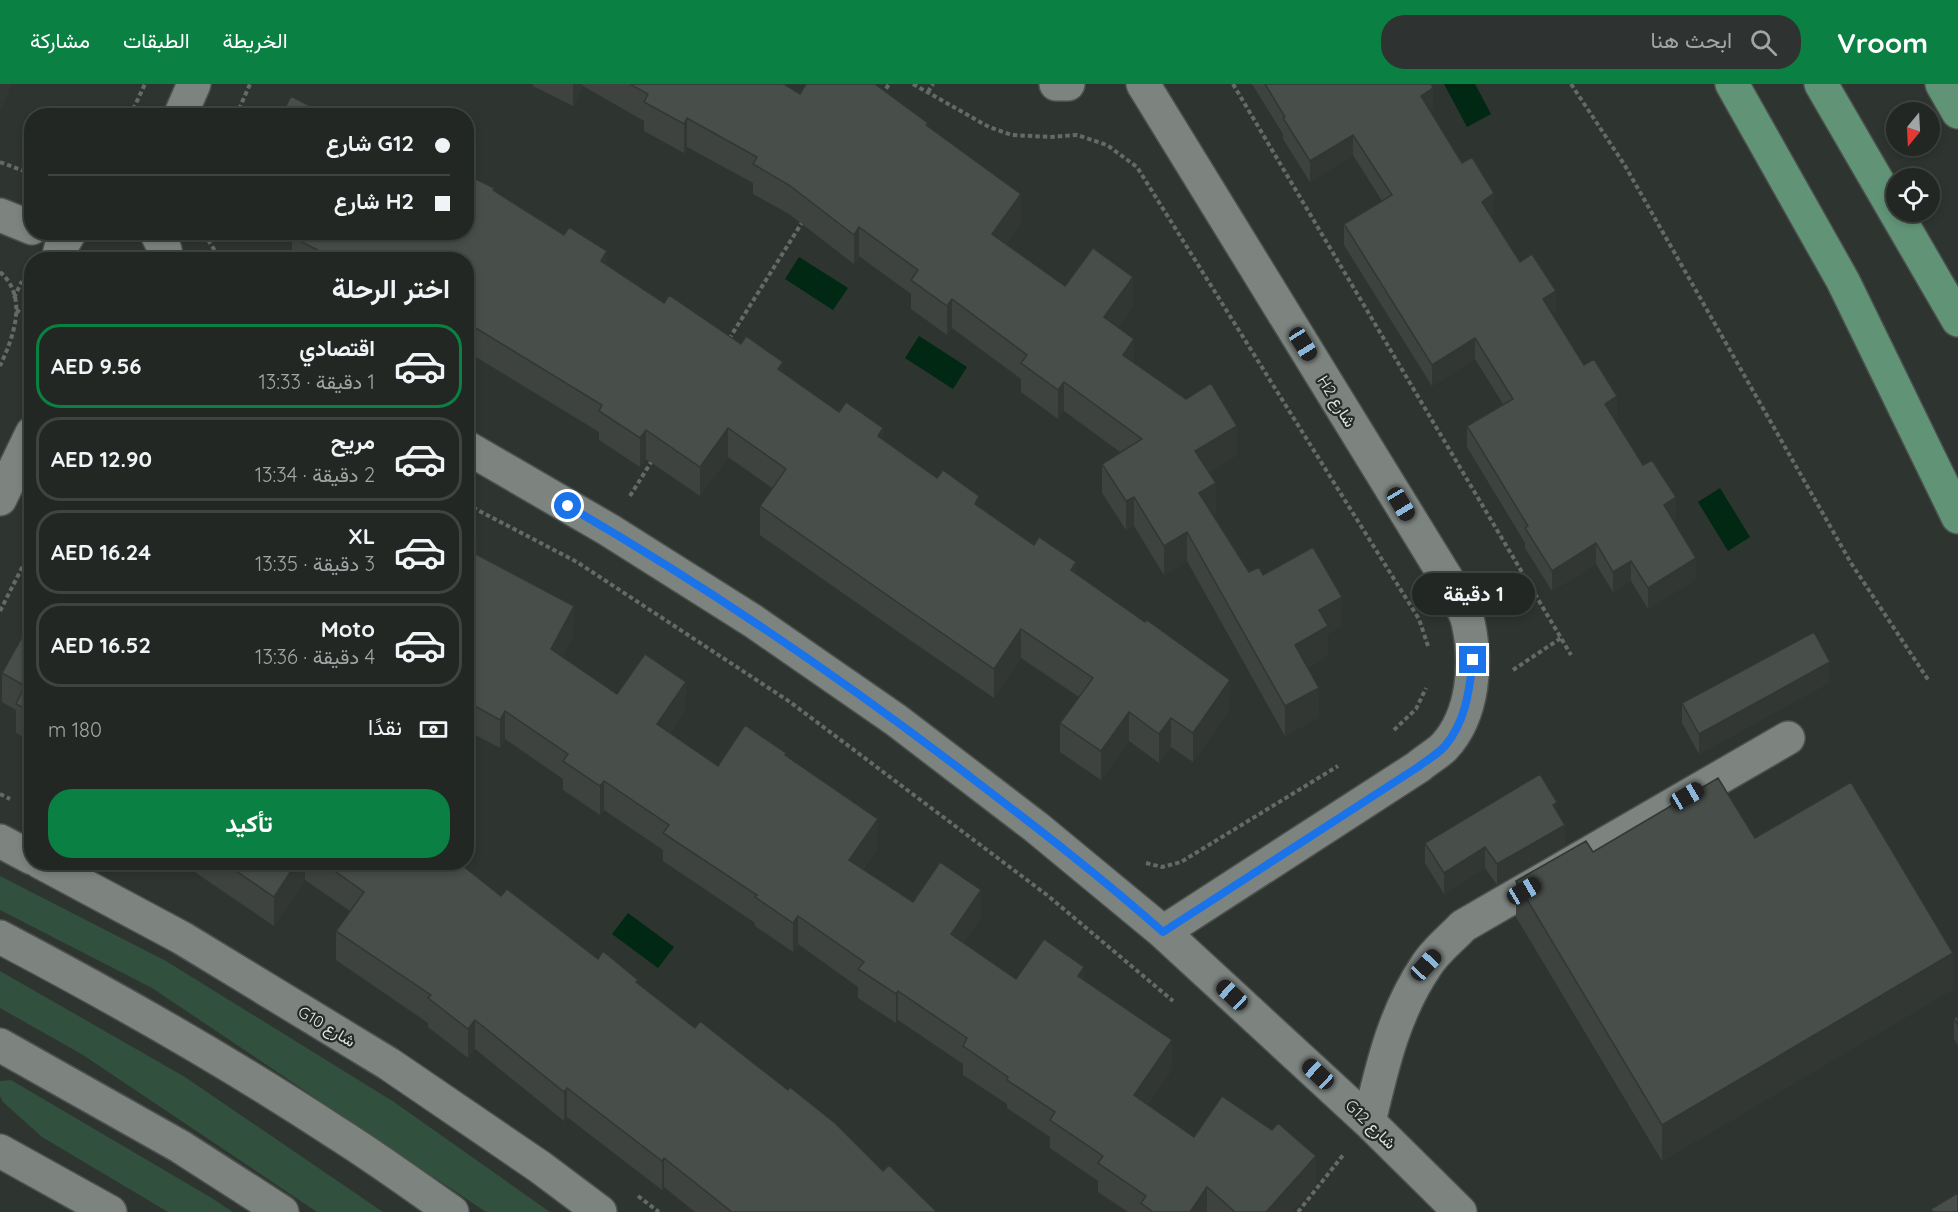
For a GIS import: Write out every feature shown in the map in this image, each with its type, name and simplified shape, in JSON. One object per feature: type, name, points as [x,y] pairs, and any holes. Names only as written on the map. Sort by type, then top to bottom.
[{"type":"main road","points":[[1732,84],[1844,281],[1958,517]]},
{"type":"main road","points":[[1821,84],[1958,320]]},
{"type":"main road","points":[[1942,84],[1958,112]]},
{"type":"street","points":[[184,108],[194,84]]},
{"type":"street","points":[[1056,84],[1068,84]]},
{"type":"street","name":"H2 شارع","points":[[1143,84],[1450,584],[1467,620],[1473,660],[1468,700],[1458,726],[1444,747],[1418,767],[1163,932]]},
{"type":"street","points":[[0,215],[24,225]]},
{"type":"street","points":[[0,499],[24,450]]},
{"type":"street","name":"G12 شارع","points":[[474,452],[609,530],[753,621],[896,720],[1061,846],[1163,932],[1370,1122],[1460,1212]]},
{"type":"street","points":[[1370,1122],[1383,1061],[1399,1014],[1426,965],[1463,926],[1788,738]]},
{"type":"street","points":[[0,841],[24,854]]},
{"type":"street","name":"G10 شارع","points":[[55,870],[182,938],[389,1064],[540,1167],[600,1212]]},
{"type":"street","points":[[0,937],[77,977],[198,1047],[336,1132],[452,1212]]},
{"type":"street","points":[[0,1045],[181,1147],[282,1212]]},
{"type":"street","points":[[0,1151],[110,1212]]},
{"type":"path","points":[[134,108],[145,84]]},
{"type":"path","points":[[240,108],[250,84]]},
{"type":"path","points":[[876,104],[889,84]]},
{"type":"path","points":[[913,84],[989,127],[1012,135],[1050,137],[1077,135],[1107,145],[1137,167],[1419,619],[1430,650]]},
{"type":"path","points":[[928,92],[933,84]]},
{"type":"path","points":[[1233,84],[1571,655]]},
{"type":"path","points":[[1571,84],[1624,164],[1851,563],[1929,681]]},
{"type":"path","points":[[0,162],[24,171]]},
{"type":"path","points":[[724,347],[806,216]]},
{"type":"path","points":[[0,272],[5,276],[13,292],[16,310],[13,337],[0,366]]},
{"type":"path","points":[[16,310],[24,314]]},
{"type":"path","points":[[609,530],[654,459]]},
{"type":"path","points":[[474,508],[577,562],[790,702],[1047,895],[1175,1003]]},
{"type":"path","points":[[0,611],[24,564]]},
{"type":"path","points":[[1389,735],[1416,709],[1428,684]]},
{"type":"path","points":[[1137,860],[1162,867],[1181,862],[1339,765]]},
{"type":"path","points":[[1298,1212],[1370,1122]]},
{"type":"shaded area","points":[[1444,84],[1475,84],[1491,114],[1467,127]]},
{"type":"shaded area","points":[[799,257],[848,288],[833,310],[785,279]]},
{"type":"shaded area","points":[[919,336],[967,367],[953,389],[905,358]]},
{"type":"shaded area","points":[[1720,488],[1750,537],[1728,551],[1698,502]]},
{"type":"shaded area","points":[[0,876],[166,961],[394,1102],[550,1212],[486,1212],[152,988],[0,910]]},
{"type":"shaded area","points":[[628,913],[674,947],[658,968],[612,934]]},
{"type":"shaded area","points":[[0,971],[185,1077],[383,1212],[317,1212],[83,1055],[0,1008]]},
{"type":"shaded area","points":[[11,1080],[233,1212],[168,1212],[42,1137],[3,1102],[0,1096],[0,1081]]},
{"type":"building","points":[[630,84],[784,84],[800,94],[806,84],[875,84],[928,123],[926,125],[1021,194],[992,234],[1065,286],[1093,248],[1133,277],[1104,317],[1134,339],[1123,355],[1186,399],[1211,383],[1237,426],[1195,451],[1216,483],[1199,493],[1249,572],[1259,567],[1263,575],[1313,547],[1342,597],[1319,610],[1328,626],[1295,645],[1319,688],[1285,706],[1187,532],[1164,546],[1134,497],[1126,501],[1102,464],[1142,439],[1064,382],[1058,390],[1021,363],[1027,355],[952,299],[947,306],[911,280],[918,270],[859,227],[854,235],[789,185],[753,164],[757,157],[687,118],[684,124],[644,102],[648,94]]},
{"type":"building","points":[[1265,84],[1431,84],[1433,88],[1421,96],[1462,163],[1472,157],[1494,193],[1482,202],[1520,262],[1532,254],[1556,291],[1543,299],[1584,365],[1594,359],[1617,396],[1605,404],[1643,465],[1652,460],[1676,497],[1664,505],[1696,558],[1648,588],[1631,561],[1613,572],[1596,543],[1552,571],[1525,528],[1528,526],[1467,426],[1513,399],[1475,338],[1432,365],[1344,224],[1392,195],[1353,135],[1310,161]]},
{"type":"building","points":[[291,96],[314,108],[285,108]]},
{"type":"building","points":[[474,178],[494,188],[493,190],[564,235],[569,227],[607,251],[601,261],[664,303],[669,295],[741,344],[746,336],[783,362],[778,369],[839,412],[846,402],[883,428],[878,436],[937,478],[943,470],[979,496],[975,504],[1034,545],[1039,537],[1076,562],[1071,570],[1145,622],[1147,620],[1230,680],[1193,733],[1171,718],[1159,734],[1129,712],[1101,751],[1060,723],[1093,678],[1021,629],[994,669],[760,506],[786,469],[728,428],[700,467],[646,430],[640,438],[599,411],[602,405],[474,327],[474,252],[321,252],[298,240],[474,240]]},
{"type":"building","points":[[474,553],[574,606],[551,649],[617,694],[645,654],[686,682],[657,724],[718,766],[745,725],[878,819],[849,860],[913,902],[940,862],[981,890],[951,934],[1016,979],[1044,939],[1084,967],[1078,976],[1172,1040],[1134,1095],[1194,1137],[1222,1096],[1272,1130],[1278,1123],[1316,1156],[1266,1212],[1235,1212],[1207,1187],[1190,1212],[1153,1212],[1141,1203],[1146,1196],[1098,1163],[1103,1156],[1050,1120],[1055,1112],[1007,1080],[1008,1077],[963,1046],[967,1038],[898,991],[896,994],[858,969],[864,962],[798,916],[793,923],[755,897],[757,895],[663,833],[669,825],[604,781],[600,786],[563,761],[568,754],[505,711],[500,720],[474,705]]},
{"type":"building","points":[[1814,632],[1830,662],[1699,734],[1682,703]]},
{"type":"building","points":[[24,634],[24,685],[2,673]]},
{"type":"building","points":[[24,688],[24,708],[16,704]]},
{"type":"building","points":[[1540,774],[1557,802],[1553,805],[1565,825],[1497,864],[1485,847],[1444,873],[1425,843]]},
{"type":"building","points":[[1718,778],[1755,838],[1851,782],[1953,953],[1662,1125],[1516,881],[1586,841],[1593,852]]},
{"type":"building","points":[[235,870],[292,870],[274,897]]},
{"type":"building","points":[[333,870],[468,870],[501,896],[507,889],[598,959],[603,951],[638,980],[636,982],[695,1028],[700,1021],[788,1090],[790,1087],[835,1123],[883,1171],[889,1165],[937,1212],[732,1212],[664,1158],[662,1161],[567,1088],[564,1092],[475,1020],[468,1029],[428,998],[431,995],[336,931],[364,892]]},
{"type":"building","points":[[1958,1193],[1958,1212],[1933,1212],[1931,1209]]},
{"type":"route","points":[[568,506],[753,621],[896,720],[1069,853],[1163,932],[1418,767],[1444,747],[1458,726],[1468,700],[1473,660]]}]
